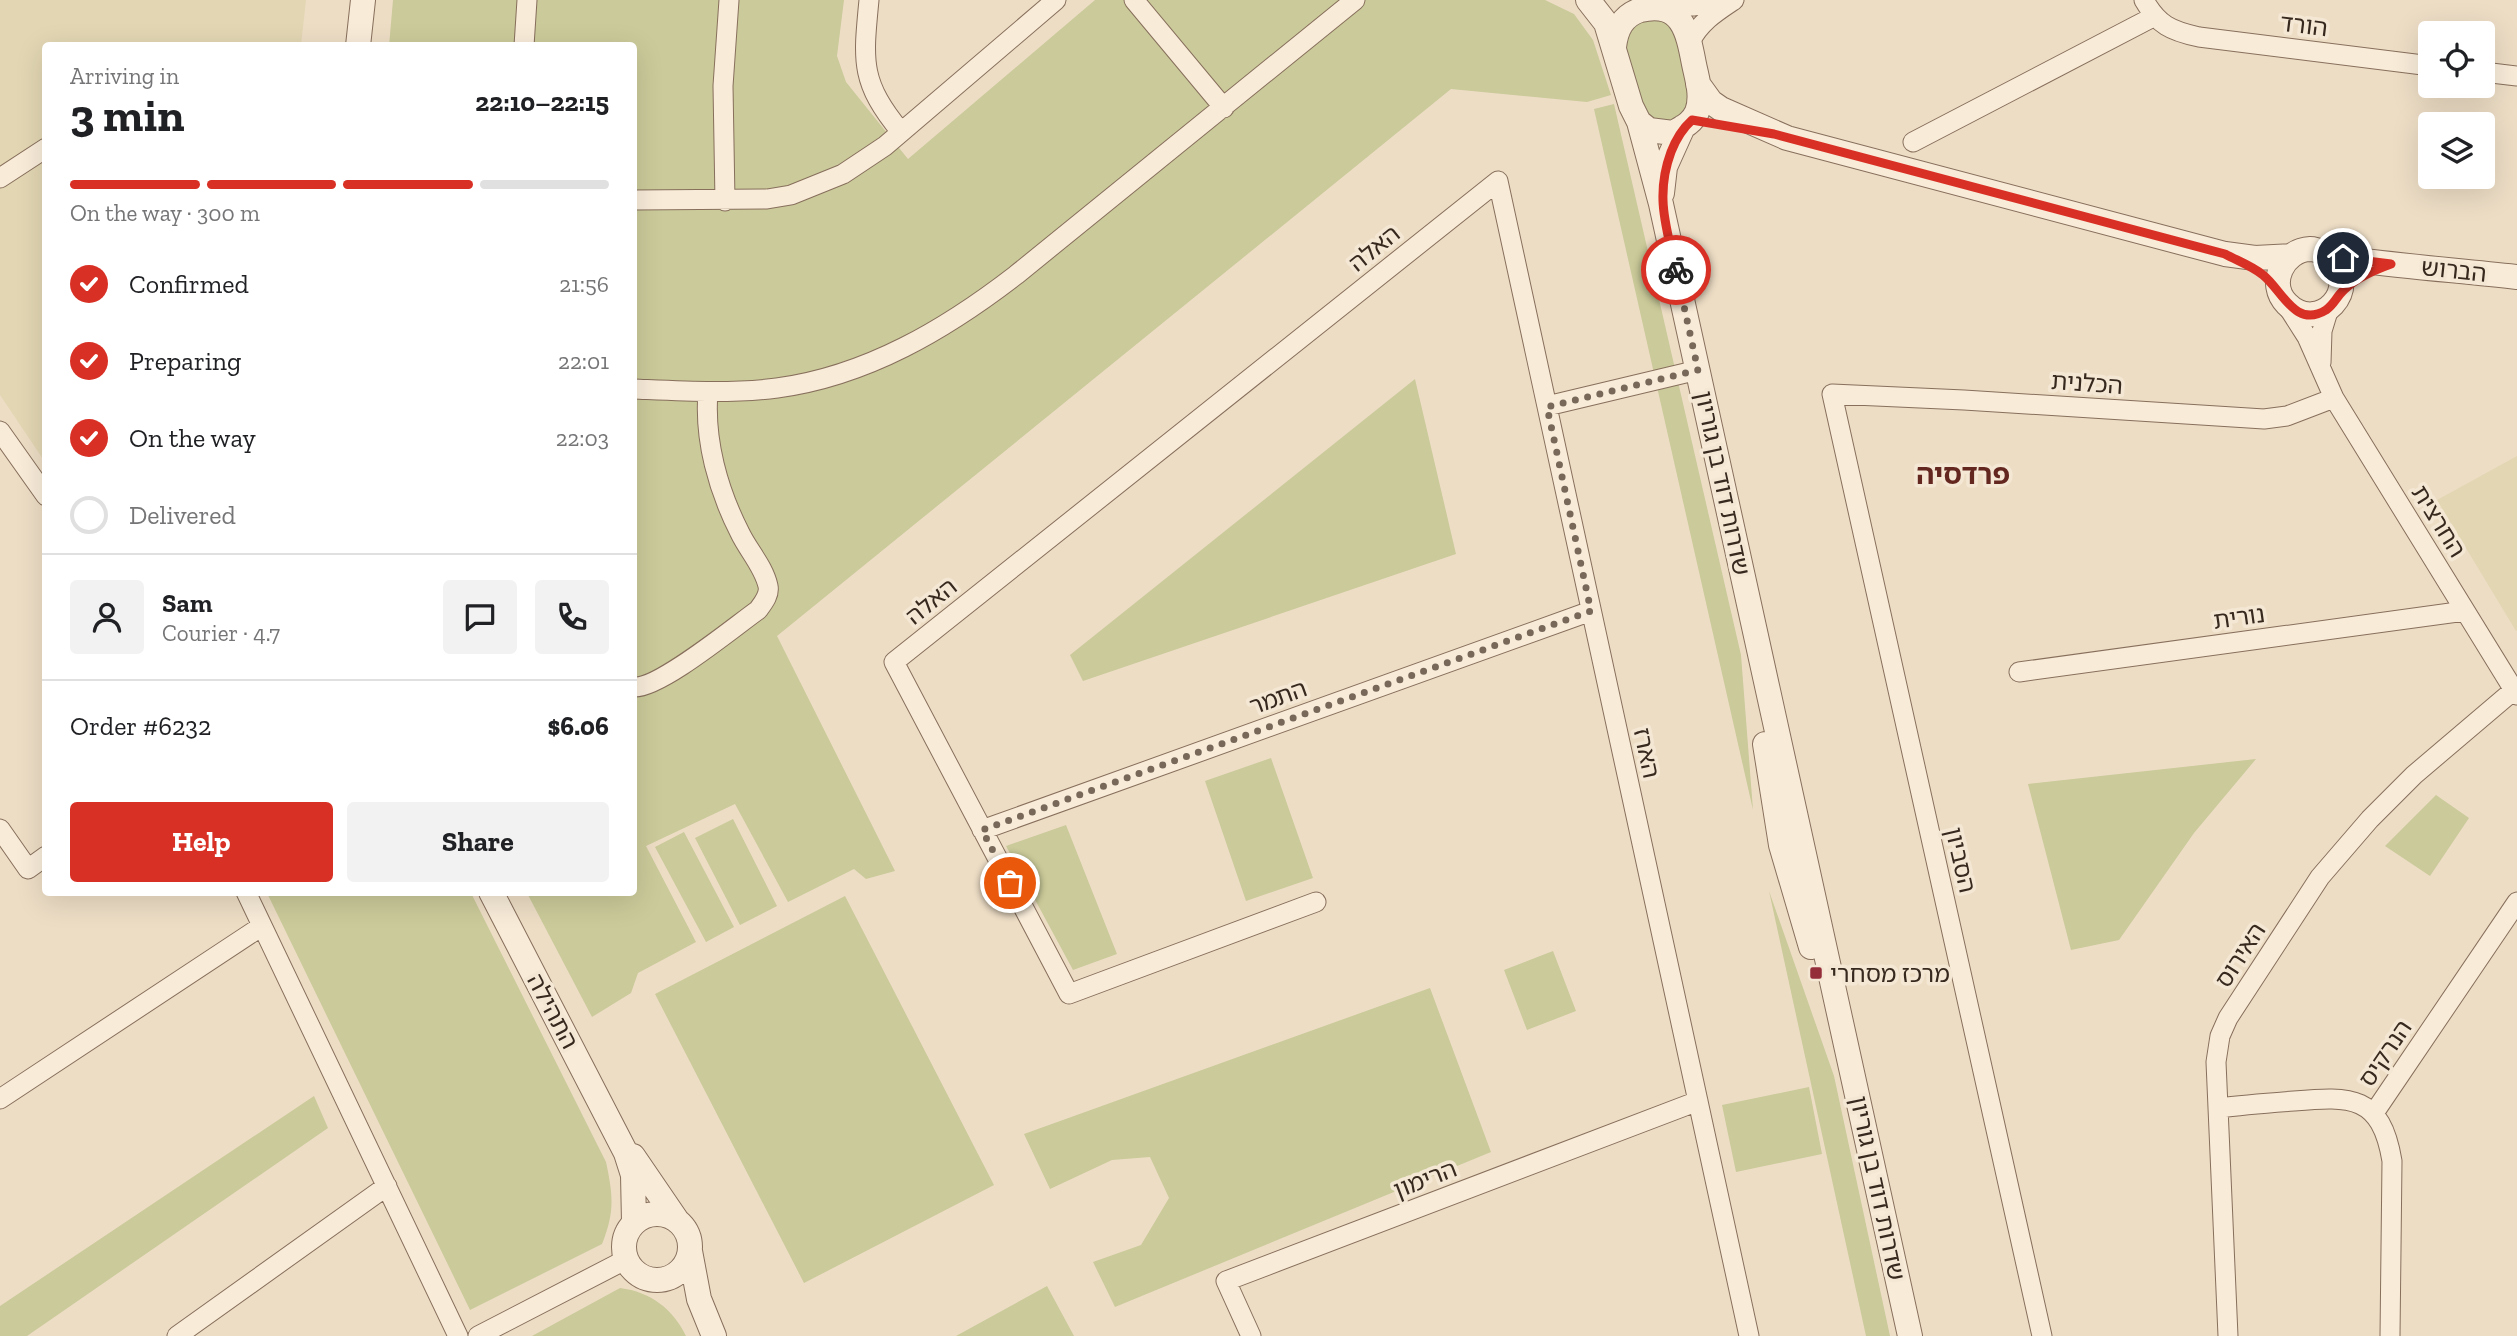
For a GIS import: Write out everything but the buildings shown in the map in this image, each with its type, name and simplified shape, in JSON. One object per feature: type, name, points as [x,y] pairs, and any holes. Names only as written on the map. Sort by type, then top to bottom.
[{"type":"street","points":[[358,42],[363,0]]},
{"type":"street","points":[[524,42],[527,0]]},
{"type":"street","points":[[725,201],[723,86],[729,0]]},
{"type":"street","points":[[869,0],[864,49],[866,72],[883,110],[901,132]]},
{"type":"street","points":[[637,200],[767,199],[791,195],[818,185],[866,161],[1056,0]]},
{"type":"street","points":[[1134,0],[1224,108]]},
{"type":"street","points":[[637,389],[708,391],[779,387],[830,376],[881,358],[934,331],[1016,275],[1355,0]]},
{"type":"street","points":[[1590,0],[1618,9],[1637,11]]},
{"type":"street","points":[[1590,0],[1606,23],[1631,106],[1639,122],[1649,130],[1673,133],[1688,124],[1698,109],[1700,96],[1690,42],[1681,19],[1663,6]]},
{"type":"street","points":[[1614,47],[1621,23],[1637,11],[1651,6],[1694,6],[1723,0]]},
{"type":"street","points":[[1690,42],[1696,30],[1708,17],[1734,0]]},
{"type":"street","points":[[1913,142],[2149,8]]},
{"type":"street","name":"הורד","points":[[2149,8],[2160,22],[2176,32],[2199,37],[2418,63]]},
{"type":"street","points":[[2495,73],[2517,76]]},
{"type":"street","points":[[1698,85],[1711,102],[1721,109],[1774,134]]},
{"type":"street","name":"שדרות דוד בן גוריון","points":[[1639,122],[1661,204],[1757,639],[1764,737],[1781,845],[1807,937],[1845,1040],[1910,1336]]},
{"type":"street","points":[[1688,124],[1774,134],[2225,254],[2255,258],[2291,256]]},
{"type":"street","name":"שדרות דוד בן גוריון","points":[[1661,204],[1665,167],[1688,124]]},
{"type":"street","points":[[0,178],[42,151]]},
{"type":"street","name":"הארז","points":[[1498,181],[1749,1336]]},
{"type":"street","name":"האלה","points":[[1316,902],[1069,994],[894,662],[1498,181]]},
{"type":"street","points":[[2225,254],[2263,275],[2282,298],[2304,314],[2319,313],[2334,301],[2343,283],[2337,263],[2329,256],[2310,249],[2291,256],[2283,263],[2279,272],[2282,298]]},
{"type":"street","name":"הברוש","points":[[2329,256],[2517,277]]},
{"type":"street","name":"הברוש","points":[[2334,301],[2372,271],[2391,264]]},
{"type":"street","name":"החרצית","points":[[2282,298],[2307,337],[2334,398],[2516,693]]},
{"type":"street","name":"החרצית","points":[[2322,371],[2322,331],[2334,301]]},
{"type":"street","points":[[1547,407],[1698,370]]},
{"type":"street","points":[[637,687],[662,679],[758,610],[766,599],[769,588],[740,533],[720,484],[706,412],[708,391]]},
{"type":"street","name":"הכלנית","points":[[1832,394],[2264,419],[2287,416],[2334,398]]},
{"type":"street","name":"הסביון","points":[[1832,394],[2042,1336]]},
{"type":"street","points":[[0,431],[42,490]]},
{"type":"street","name":"התמר","points":[[982,830],[1591,611]]},
{"type":"street","name":"נורית","points":[[2020,672],[2465,611]]},
{"type":"street","name":"האירוס","points":[[2228,1336],[2216,1062],[2224,1027],[2320,877],[2370,819],[2414,775],[2516,693]]},
{"type":"street","points":[[0,829],[28,869],[42,859]]},
{"type":"street","points":[[248,896],[458,1336]]},
{"type":"street","name":"התהילה","points":[[493,896],[616,1129],[676,1219]]},
{"type":"street","name":"הנרקיס","points":[[2390,1336],[2392,1161],[2388,1135],[2374,1113],[2517,902]]},
{"type":"street","points":[[0,1099],[262,926]]},
{"type":"street","points":[[2218,1108],[2330,1098],[2350,1099],[2374,1113]]},
{"type":"street","name":"הרימון","points":[[1251,1336],[1226,1282],[1698,1101]]},
{"type":"street","name":"התהילה","points":[[616,1129],[632,1175],[634,1222]]},
{"type":"street","points":[[181,1335],[387,1186]]},
{"type":"street","points":[[690,1251],[687,1262],[679,1272],[659,1280],[648,1279],[637,1274],[626,1259],[624,1243],[627,1231],[634,1222],[654,1213],[676,1219],[685,1227],[690,1238],[699,1299],[711,1330]]},
{"type":"street","points":[[478,1336],[626,1259]]},
{"type":"street","points":[[659,1280],[690,1301],[711,1330]]},
{"type":"shaded area","points":[[0,0],[306,0],[301,42],[42,42],[42,458],[0,395]]},
{"type":"shaded area","points":[[2517,456],[2517,630],[2516,631],[2437,500]]},
{"type":"green space","points":[[393,0],[844,0],[837,56],[846,82],[908,159],[1095,0],[1545,0],[1574,14],[1593,40],[1611,95],[1587,102],[1451,89],[777,636],[895,871],[866,879],[854,869],[788,902],[735,804],[646,846],[696,942],[638,973],[631,993],[592,1017],[529,896],[637,896],[637,42],[389,42]]},
{"type":"green space","points":[[1667,18],[1680,38],[1690,106],[1671,124],[1646,116],[1623,47],[1638,20]]},
{"type":"green space","points":[[1614,104],[1741,655],[1753,810],[1594,109]]},
{"type":"green space","points":[[1415,379],[1456,554],[1083,681],[1070,655]]},
{"type":"green space","points":[[1271,758],[1313,878],[1246,901],[1205,781]]},
{"type":"green space","points":[[2256,759],[2194,833],[2119,940],[2071,950],[2028,784]]},
{"type":"green space","points":[[2436,795],[2469,818],[2430,876],[2385,846]]},
{"type":"green space","points":[[733,819],[777,906],[740,925],[695,838]]},
{"type":"green space","points":[[1066,825],[1117,954],[1073,970],[1006,846]]},
{"type":"green space","points":[[684,832],[734,927],[706,942],[655,847]]},
{"type":"green space","points":[[1769,891],[1834,1076],[1890,1336],[1866,1336]]},
{"type":"green space","points":[[268,896],[473,896],[606,1162],[612,1203],[602,1244],[470,1310]]},
{"type":"green space","points":[[845,896],[994,1185],[804,1283],[655,994]]},
{"type":"green space","points":[[1553,951],[1576,1011],[1527,1030],[1504,970]]},
{"type":"green space","points":[[1430,988],[1491,1152],[1115,1307],[1093,1262],[1141,1245],[1169,1198],[1150,1157],[1112,1160],[1050,1189],[1024,1134]]},
{"type":"green space","points":[[1809,1087],[1822,1154],[1736,1172],[1722,1105]]},
{"type":"green space","points":[[314,1096],[328,1128],[27,1336],[0,1336],[0,1306]]},
{"type":"green space","points":[[1047,1286],[1074,1336],[956,1336]]},
{"type":"green space","points":[[620,1288],[642,1293],[660,1303],[675,1318],[686,1336],[532,1336]]},
{"type":"way so far","points":[[1010,883],[982,830],[1591,611],[1547,407],[1698,370],[1676,270]]},
{"type":"place","name":"מרכז מסחרי","points":[[1816,973]]},
{"type":"district","name":"פרדסיה","points":[[1963,474]]},
{"type":"route","points":[[1676,270],[1661,204],[1662,183],[1673,146],[1683,127],[1692,120],[1774,134],[2225,254],[2263,275],[2280,293],[2285,303],[2304,314],[2326,310],[2348,287],[2372,271],[2391,264],[2343,258]]}]
